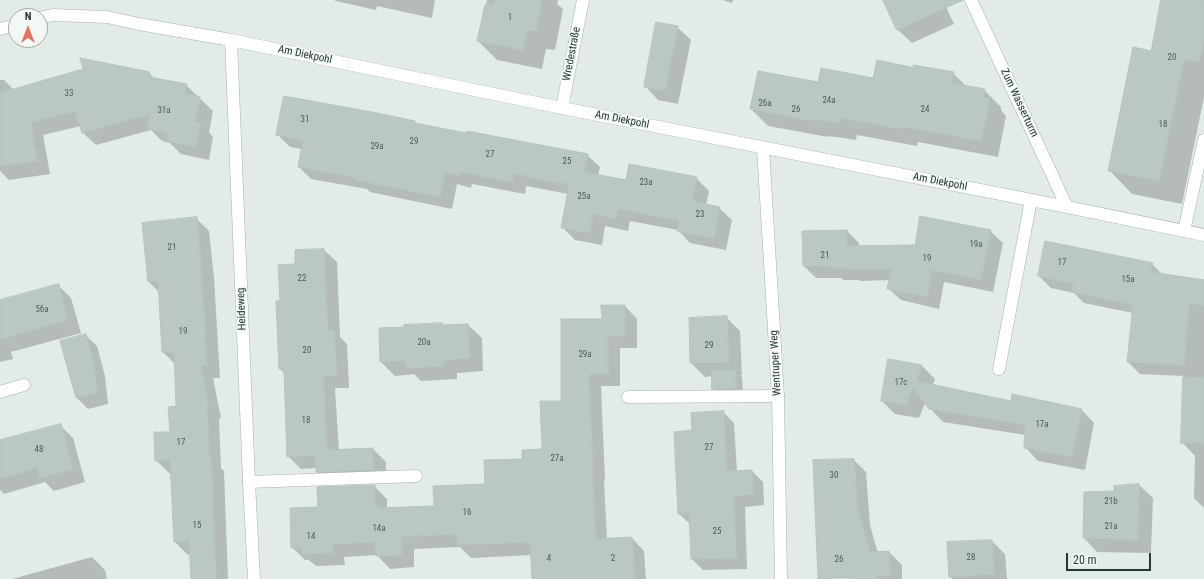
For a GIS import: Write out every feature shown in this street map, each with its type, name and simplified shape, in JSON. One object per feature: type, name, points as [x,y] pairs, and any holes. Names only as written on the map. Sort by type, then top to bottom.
[{"type":"street","name":"Wredestraße","points":[[562,108],[583,0]]},
{"type":"street","name":"Zum Wasserturm","points":[[971,0],[1067,207]]},
{"type":"street","name":"Am Diekpohl","points":[[48,16],[53,15],[107,17],[231,40],[562,108],[1204,235]]},
{"type":"street","name":"Heideweg","points":[[231,40],[254,579]]},
{"type":"street","points":[[1184,231],[1204,140]]},
{"type":"street","name":"Wentruper Weg","points":[[763,148],[778,396],[781,579]]},
{"type":"street","points":[[999,369],[1031,200]]},
{"type":"street","points":[[0,392],[24,385]]},
{"type":"street","points":[[628,397],[778,396]]},
{"type":"street","points":[[249,482],[416,476]]},
{"type":"building","points":[[495,0],[542,0],[536,31],[527,30],[523,50],[477,41],[485,5],[493,6]]},
{"type":"building","points":[[883,0],[963,0],[897,30]]},
{"type":"building","points":[[1161,0],[1204,0],[1204,41],[1199,62],[1184,59],[1159,181],[1108,171],[1133,47],[1151,51]]},
{"type":"building","points":[[656,22],[678,26],[665,91],[644,87]]},
{"type":"building","points":[[80,58],[150,72],[149,77],[187,84],[185,93],[200,97],[195,122],[201,123],[196,147],[167,141],[168,133],[147,128],[150,114],[82,133],[75,111],[31,122],[37,161],[0,166],[0,93],[83,69]]},
{"type":"building","points":[[877,60],[915,68],[913,65],[954,72],[952,83],[985,89],[983,97],[990,98],[981,141],[901,126],[900,129],[841,118],[840,123],[812,119],[811,121],[750,109],[758,71],[818,82],[821,68],[873,78]]},
{"type":"building","points":[[284,96],[377,113],[415,121],[415,123],[466,133],[467,131],[588,154],[584,172],[626,180],[629,164],[697,177],[692,201],[720,207],[714,238],[677,231],[679,221],[618,209],[616,219],[593,214],[590,233],[561,228],[569,185],[514,174],[512,182],[460,172],[459,176],[445,172],[440,197],[356,180],[357,178],[298,167],[303,140],[276,135]]},
{"type":"building","points":[[920,216],[991,230],[981,280],[932,270],[927,297],[887,289],[891,269],[847,269],[830,268],[830,266],[803,266],[802,231],[847,230],[847,246],[915,245]]},
{"type":"building","points":[[197,217],[207,365],[201,366],[209,406],[207,406],[209,457],[211,457],[216,579],[191,579],[189,541],[174,542],[170,460],[155,461],[154,432],[170,432],[168,407],[176,406],[174,352],[162,352],[158,281],[148,282],[142,223]]},
{"type":"building","points":[[1045,241],[1153,263],[1151,272],[1204,280],[1204,306],[1189,303],[1184,365],[1127,362],[1133,305],[1071,292],[1073,284],[1038,276]]},
{"type":"building","points":[[324,249],[328,331],[334,331],[337,375],[323,376],[327,450],[373,448],[374,470],[316,472],[315,455],[287,457],[284,369],[279,369],[276,301],[280,301],[278,265],[295,264],[295,250]]},
{"type":"building","points":[[59,284],[68,320],[0,339],[0,300]]},
{"type":"building","points":[[601,305],[625,305],[625,336],[608,336],[608,374],[589,374],[596,539],[632,537],[635,579],[532,579],[530,542],[457,545],[457,534],[401,537],[402,555],[376,556],[375,542],[332,544],[333,553],[302,554],[302,547],[291,548],[290,508],[318,507],[317,487],[375,485],[375,505],[378,505],[378,508],[434,506],[433,486],[485,484],[484,460],[522,459],[522,450],[542,449],[540,401],[561,401],[561,319],[602,319]]},
{"type":"building","points":[[727,316],[729,362],[690,363],[689,318]]},
{"type":"building","points":[[442,323],[443,325],[468,324],[470,358],[444,360],[444,366],[406,368],[406,361],[380,362],[379,328]]},
{"type":"building","points":[[86,334],[94,364],[97,393],[76,398],[60,341]]},
{"type":"building","points":[[888,359],[922,365],[916,381],[1011,401],[1012,394],[1082,409],[1072,457],[1024,448],[1025,425],[929,409],[913,388],[906,405],[881,401]]},
{"type":"building","points":[[712,370],[736,370],[736,389],[712,389]]},
{"type":"building","points":[[1183,377],[1204,378],[1204,443],[1181,443]]},
{"type":"building","points":[[724,411],[727,471],[752,470],[753,494],[734,496],[736,558],[691,559],[689,513],[678,514],[674,432],[692,430],[691,413]]},
{"type":"building","points":[[61,424],[73,469],[40,478],[37,468],[0,479],[0,440]]},
{"type":"building","points":[[854,459],[858,511],[870,552],[889,551],[891,576],[876,576],[876,579],[851,579],[851,577],[818,579],[813,460]]},
{"type":"building","points":[[1139,484],[1138,540],[1083,538],[1084,492],[1114,491],[1114,486]]},
{"type":"building","points":[[992,540],[994,574],[949,577],[947,542]]}]
